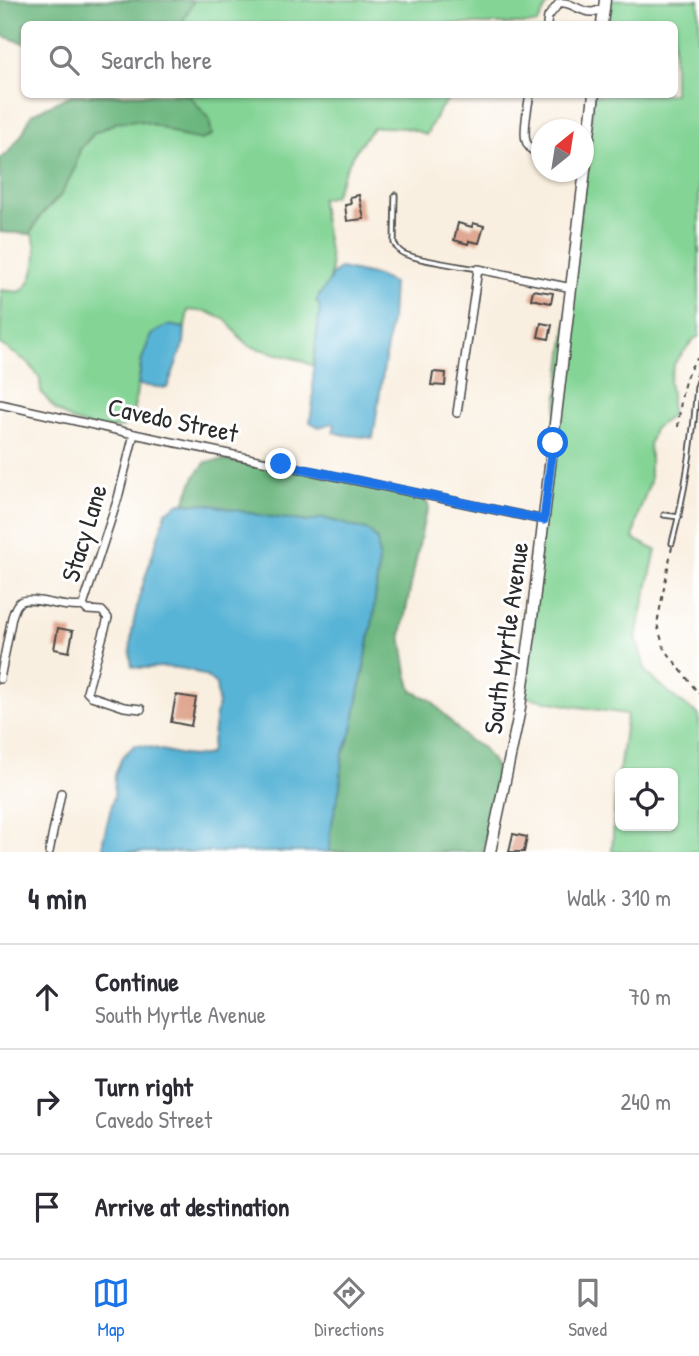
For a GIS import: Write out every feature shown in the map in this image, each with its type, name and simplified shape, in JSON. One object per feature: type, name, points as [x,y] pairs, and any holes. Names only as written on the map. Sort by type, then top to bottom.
[{"type":"street","points":[[548,21],[559,3],[565,2],[580,10],[593,12],[604,4]]},
{"type":"street","points":[[529,98],[526,142],[531,149]]},
{"type":"street","name":"South Myrtle Avenue","points":[[591,119],[594,98]]},
{"type":"street","name":"South Myrtle Avenue","points":[[490,852],[519,714],[584,182]]},
{"type":"street","points":[[457,413],[478,269],[572,288]]},
{"type":"street","name":"Cavedo Street","points":[[0,404],[544,520]]},
{"type":"street","name":"Stacy Lane","points":[[134,434],[118,498],[83,606],[86,610],[102,611],[108,618],[87,692],[91,696],[124,707],[141,709]]},
{"type":"street","points":[[0,679],[19,602],[28,600],[83,606]]},
{"type":"street","points":[[49,852],[61,793]]},
{"type":"lane","points":[[395,195],[394,243],[401,253],[478,269]]},
{"type":"lane","points":[[672,543],[693,439],[699,381]]},
{"type":"lane","points":[[664,515],[679,517]]},
{"type":"path","points":[[697,387],[695,372],[698,358]]},
{"type":"path","points":[[678,427],[684,383],[691,366],[698,358]]},
{"type":"path","points":[[672,543],[657,624],[664,648],[699,694]]},
{"type":"green space","points":[[0,0],[194,0],[183,21],[21,21],[21,42],[0,35]]},
{"type":"green space","points":[[194,0],[550,0],[539,21],[183,21]]},
{"type":"green space","points":[[605,0],[699,0],[699,336],[674,364],[669,381],[671,416],[654,429],[649,445],[650,482],[633,539],[656,550],[636,637],[646,672],[699,715],[699,852],[612,852],[615,801],[615,831],[678,831],[678,768],[620,768],[627,714],[522,696],[584,182],[594,182],[594,119],[591,119],[594,98],[678,98],[678,21],[602,21]]},
{"type":"green space","points":[[65,98],[191,98],[209,119],[212,135],[202,140],[182,136],[138,120],[117,122],[94,133],[80,149],[75,168],[60,196],[41,215],[30,234],[0,232],[0,158],[7,154],[22,134],[32,114]]},
{"type":"green space","points":[[191,98],[449,98],[426,135],[394,127],[374,127],[351,159],[334,196],[321,199],[331,275],[319,295],[313,366],[249,346],[226,320],[208,312],[188,310],[185,328],[168,325],[142,359],[133,414],[124,427],[100,430],[71,420],[55,409],[41,392],[40,379],[29,363],[0,344],[1,290],[20,292],[28,284],[36,260],[34,240],[30,234],[41,215],[60,196],[75,168],[80,149],[94,133],[117,122],[138,120],[182,136],[209,119]]},
{"type":"green space","points":[[224,460],[245,464],[262,461],[426,501],[429,507],[424,520],[401,635],[407,673],[412,691],[431,700],[467,739],[483,748],[496,767],[496,791],[483,852],[329,852],[342,756],[352,731],[373,618],[379,559],[368,531],[323,518],[308,522],[207,504],[184,503],[195,476],[206,462]]},
{"type":"water","points":[[340,268],[377,276],[393,283],[391,320],[373,438],[333,432],[335,425],[332,423],[319,427],[310,422],[320,307],[316,301],[330,277]]},
{"type":"water","points":[[168,325],[185,328],[184,343],[167,388],[138,385],[142,359],[151,335]]},
{"type":"water","points":[[180,503],[207,504],[308,522],[323,518],[369,531],[377,540],[379,559],[373,618],[352,731],[342,756],[329,852],[103,852],[103,840],[114,796],[115,775],[122,757],[135,745],[190,756],[209,754],[211,749],[218,702],[216,684],[204,676],[183,669],[132,666],[130,651],[136,611],[166,512]]},
{"type":"building","points":[[359,195],[364,219],[347,221],[345,205],[351,204],[350,197]]},
{"type":"building","points":[[458,223],[472,227],[473,223],[484,226],[479,243],[469,241],[468,244],[454,240]]},
{"type":"building","points":[[533,290],[553,293],[551,303],[531,299]]},
{"type":"building","points":[[541,323],[552,325],[549,339],[538,337]]},
{"type":"building","points":[[433,372],[446,373],[445,386],[431,385]]},
{"type":"building","points":[[58,628],[73,631],[69,652],[54,649]]},
{"type":"building","points":[[176,695],[196,698],[191,726],[171,722]]},
{"type":"building","points":[[513,834],[527,837],[524,852],[509,852]]},
{"type":"route","points":[[281,464],[544,520],[553,443]]}]
